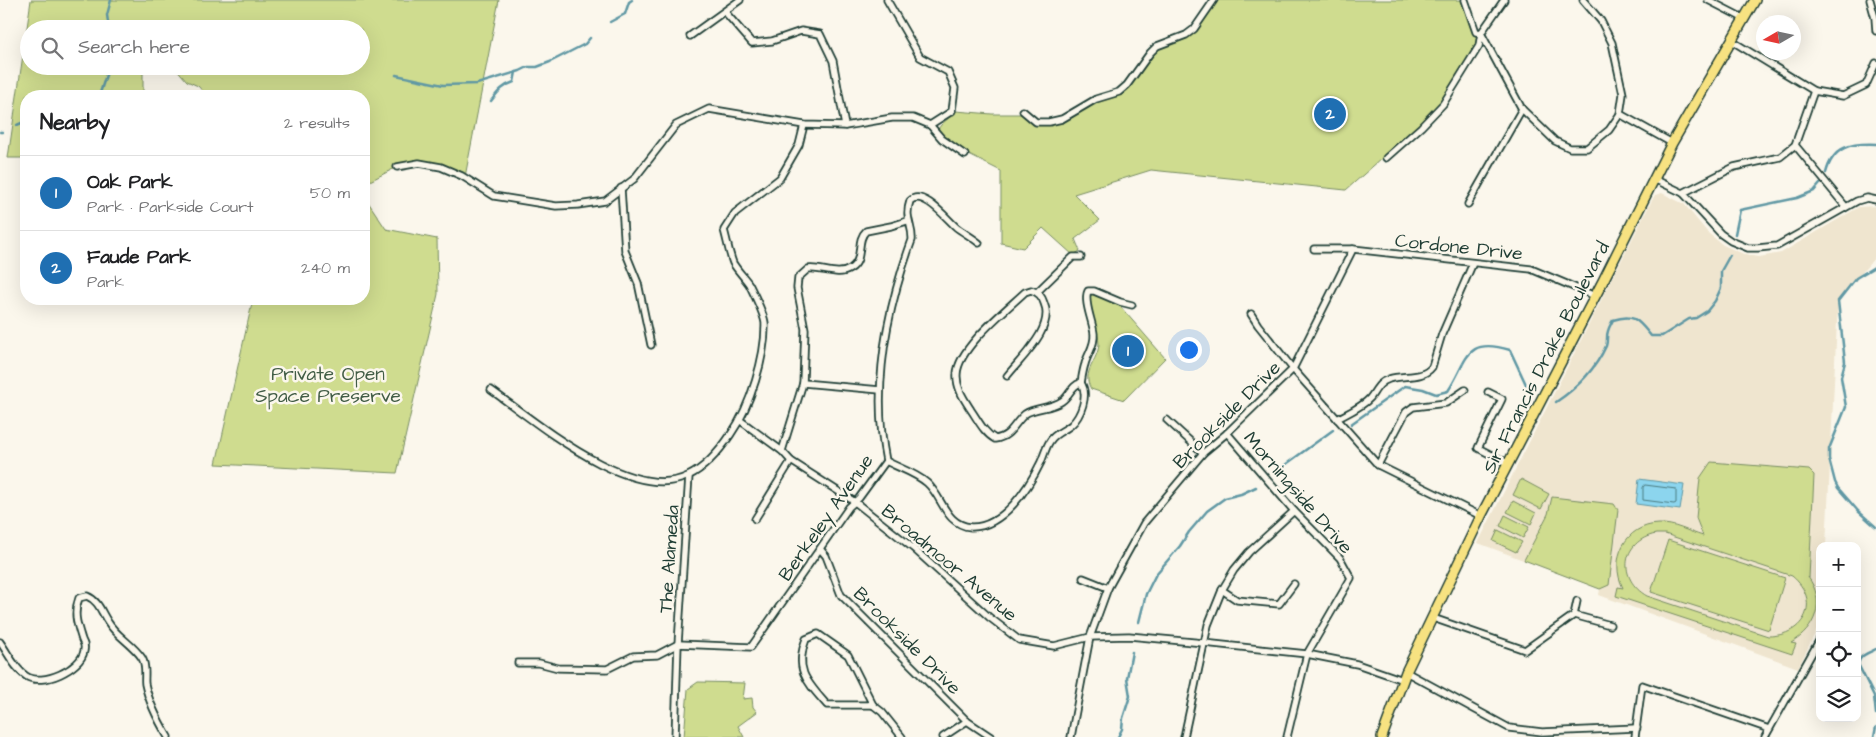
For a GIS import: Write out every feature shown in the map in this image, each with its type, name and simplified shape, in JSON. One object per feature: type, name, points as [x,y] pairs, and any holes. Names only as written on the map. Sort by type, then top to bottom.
[{"type":"main road","name":"Sir Francis Drake Boulevard","points":[[1382,737],[1404,676],[1481,516],[1672,143],[1755,0]]},
{"type":"street","points":[[690,36],[740,0]]},
{"type":"street","points":[[887,0],[920,57],[948,72],[955,88],[952,111],[930,125]]},
{"type":"street","points":[[1023,111],[1036,122],[1062,120],[1096,99],[1119,92],[1127,85],[1157,46],[1186,35],[1194,29],[1214,0]]},
{"type":"street","points":[[1465,0],[1476,32],[1481,33],[1522,109],[1555,141],[1570,148],[1587,148],[1609,130],[1620,114],[1623,94],[1612,43],[1601,21],[1582,0]]},
{"type":"street","points":[[1386,158],[1421,127],[1443,104],[1479,46],[1481,33],[1504,0]]},
{"type":"street","points":[[1708,0],[1745,19]]},
{"type":"street","points":[[1870,0],[1876,31]]},
{"type":"street","points":[[725,12],[752,43],[772,42],[801,31],[820,34],[833,61],[845,126]]},
{"type":"street","points":[[1732,41],[1814,92],[1843,96],[1866,85],[1876,63]]},
{"type":"street","points":[[1683,193],[1734,167],[1780,157],[1796,145],[1814,92]]},
{"type":"street","points":[[397,168],[419,163],[441,167],[462,176],[494,196],[556,206],[605,201],[634,179],[676,125],[709,109],[804,125],[845,126],[892,118],[913,118],[930,125],[942,140],[965,155]]},
{"type":"street","points":[[1468,204],[1522,109]]},
{"type":"street","points":[[1620,114],[1672,143]]},
{"type":"street","points":[[491,390],[589,459],[609,470],[652,481],[672,481],[688,476],[713,458],[740,421],[760,366],[765,321],[750,286],[733,263],[724,230],[735,213],[780,178],[799,145],[804,125]]},
{"type":"street","points":[[1796,145],[1846,207]]},
{"type":"street","points":[[1654,179],[1683,193],[1721,234],[1740,244],[1758,248],[1777,246],[1857,201],[1867,198],[1876,200]]},
{"type":"street","points":[[622,188],[625,251],[638,283],[651,345]]},
{"type":"street","name":"Berkeley Avenue","points":[[678,644],[751,647],[821,550],[849,507],[859,498],[886,461],[882,442],[880,390],[892,302],[898,278],[912,240],[908,221],[910,201],[914,198],[921,198],[945,214],[956,226],[979,242]]},
{"type":"street","points":[[782,451],[803,383],[805,329],[797,288],[798,278],[808,269],[814,268],[842,272],[852,268],[858,260],[861,240],[866,230],[908,221]]},
{"type":"street","name":"Cordone Drive","points":[[1314,249],[1354,249],[1531,269],[1595,296]]},
{"type":"street","name":"Brookside Drive","points":[[1071,737],[1090,637],[1108,588],[1144,523],[1202,453],[1227,434],[1293,370],[1354,249]]},
{"type":"street","points":[[1037,292],[1073,257],[1081,257]]},
{"type":"street","points":[[1337,419],[1367,401],[1382,382],[1390,378],[1421,375],[1429,371],[1432,367],[1442,334],[1473,263]]},
{"type":"street","points":[[1007,376],[1045,326],[1046,307],[1037,292],[1031,290],[1025,292],[970,346],[958,367],[957,375],[960,392],[984,430],[996,439],[1009,433],[1026,414],[1061,402],[1074,386],[1081,384]]},
{"type":"street","points":[[886,461],[924,480],[954,520],[967,526],[985,525],[992,522],[1008,511],[1032,478],[1053,437],[1072,425],[1078,416],[1085,393],[1081,384],[1085,364],[1094,342],[1093,324],[1086,294],[1088,291],[1094,291],[1132,305]]},
{"type":"street","points":[[1251,314],[1293,370],[1378,465],[1481,516]]},
{"type":"street","points":[[803,383],[880,390]]},
{"type":"street","points":[[1378,465],[1406,412],[1413,407],[1446,403],[1465,390]]},
{"type":"street","points":[[1488,392],[1502,399],[1478,448],[1509,464]]},
{"type":"street","points":[[1167,420],[1202,453]]},
{"type":"street","name":"Broadmoor Avenue","points":[[740,421],[782,451],[791,461],[854,502],[914,548],[988,617],[1020,640],[1054,646],[1090,637],[1129,636],[1307,654],[1404,676],[1509,728],[1543,734],[1637,728]]},
{"type":"street","name":"Morningside Drive","points":[[1227,434],[1294,511],[1340,558],[1350,578],[1307,654],[1287,737]]},
{"type":"street","points":[[755,519],[791,461]]},
{"type":"street","name":"The Alameda","points":[[674,737],[688,476]]},
{"type":"street","points":[[1184,737],[1208,625],[1222,590],[1234,570],[1249,552],[1294,511]]},
{"type":"street","name":"Brookside Drive","points":[[821,550],[826,556],[841,594],[967,721],[991,737]]},
{"type":"street","points":[[1083,578],[1108,588]]},
{"type":"street","points":[[1222,590],[1237,600],[1279,604],[1294,584]]},
{"type":"street","points":[[0,642],[18,668],[26,676],[34,680],[50,678],[66,671],[73,667],[84,654],[85,647],[76,622],[75,613],[79,598],[87,596],[91,598],[97,602],[109,624],[131,644],[142,659],[145,684],[153,707],[168,737]]},
{"type":"street","points":[[1433,618],[1525,650],[1574,615],[1577,601]]},
{"type":"street","points":[[1574,615],[1610,625]]},
{"type":"street","points":[[873,705],[827,705],[812,687],[802,669],[800,654],[806,639],[818,634],[848,655],[873,705],[882,712],[902,737]]},
{"type":"street","points":[[518,663],[539,663],[566,669],[607,669],[633,656],[657,655],[678,644]]},
{"type":"street","points":[[1765,737],[1816,646]]},
{"type":"street","points":[[1636,737],[1642,685],[1769,729]]},
{"type":"street","points":[[943,737],[967,721]]},
{"type":"shaded area","points":[[1662,193],[1684,204],[1708,233],[1723,245],[1746,255],[1759,257],[1781,253],[1859,207],[1876,206],[1876,256],[1838,301],[1826,542],[1816,542],[1816,631],[1798,668],[1599,595],[1600,589],[1478,543],[1655,195]]},
{"type":"green space","points":[[31,0],[499,0],[465,177],[419,163],[397,167],[370,181],[370,90],[202,90],[198,86],[187,81],[182,75],[370,75],[370,20],[28,20]]},
{"type":"green space","points":[[1214,0],[1465,0],[1475,31],[1481,33],[1479,46],[1443,104],[1346,190],[1151,170],[1074,194],[1100,220],[1075,239],[1080,251],[1073,255],[1043,228],[1023,248],[1001,243],[1001,171],[951,146],[938,130],[941,125],[956,111],[1027,114],[1038,122],[1049,122],[1119,92],[1150,53],[1194,29]]},
{"type":"green space","points":[[20,75],[143,75],[143,90],[20,90],[20,158],[8,158]]},
{"type":"green space","name":"Private Open Space Preserve","points":[[370,205],[386,229],[437,239],[438,294],[397,473],[216,464],[252,305],[370,305]]},
{"type":"green space","points":[[1086,294],[1092,294],[1119,305],[1165,358],[1124,400],[1091,389],[1088,383],[1089,372],[1098,350],[1099,340]]},
{"type":"green space","points":[[1711,462],[1809,470],[1814,475],[1808,577],[1816,595],[1816,614],[1807,630],[1791,643],[1796,644],[1792,654],[1616,596],[1618,587],[1623,588],[1619,577],[1619,556],[1629,537],[1637,530],[1659,524],[1676,526],[1703,536],[1696,518],[1700,478]],"holes":[[[1656,534],[1665,534],[1792,576],[1801,586],[1806,596],[1807,606],[1805,615],[1800,624],[1792,630],[1768,636],[1647,596],[1637,589],[1631,580],[1627,571],[1627,561],[1630,552],[1644,538]]]},
{"type":"green space","points":[[1521,479],[1549,494],[1541,509],[1513,495]]},
{"type":"green space","points":[[1552,497],[1614,504],[1618,510],[1609,585],[1600,589],[1524,560],[1548,514]]},
{"type":"green space","points":[[1513,501],[1536,513],[1531,524],[1507,512]]},
{"type":"green space","points":[[1505,515],[1529,527],[1523,538],[1500,526]]},
{"type":"green space","points":[[1498,530],[1522,542],[1516,552],[1493,541]]},
{"type":"green space","points":[[1668,540],[1785,578],[1769,630],[1651,592]]},
{"type":"green space","points":[[698,682],[745,683],[743,699],[752,698],[753,707],[757,712],[738,726],[744,737],[684,737],[688,689]]},
{"type":"water","points":[[1639,479],[1684,485],[1680,510],[1636,504]]},
{"type":"waterway","points":[[108,20],[107,15],[111,0]]},
{"type":"waterway","points":[[610,22],[625,14],[629,2],[632,0]]},
{"type":"waterway","points":[[396,75],[443,85],[477,84],[528,67],[537,67],[550,62],[585,44],[590,38]]},
{"type":"waterway","points":[[491,101],[503,87],[514,82],[516,72]]},
{"type":"waterway","points":[[101,90],[106,75]]},
{"type":"waterway","points":[[1826,173],[1833,157],[1844,148],[1859,144],[1876,144]]},
{"type":"waterway","points":[[1735,234],[1740,210],[1797,198],[1814,191],[1820,184]]},
{"type":"waterway","points":[[1556,402],[1571,391],[1591,371],[1606,346],[1607,333],[1613,320],[1626,317],[1635,319],[1651,336],[1662,336],[1689,319],[1696,318],[1707,311],[1715,301],[1721,288],[1721,271],[1730,255]]},
{"type":"waterway","points":[[1876,266],[1856,278],[1838,301],[1845,362],[1841,377],[1846,407],[1829,449],[1829,459],[1838,488],[1858,511],[1876,527]]},
{"type":"waterway","points":[[1351,424],[1405,386],[1423,389],[1436,394],[1448,391],[1469,354],[1475,349],[1484,346],[1510,350],[1530,393]]},
{"type":"waterway","points":[[1274,473],[1333,430]]},
{"type":"waterway","points":[[1139,622],[1146,594],[1156,574],[1207,511],[1225,498],[1241,494],[1256,487]]},
{"type":"waterway","points":[[1876,649],[1862,656],[1858,664],[1874,696],[1876,714]]},
{"type":"waterway","points":[[1118,737],[1122,729],[1123,718],[1130,696],[1127,678],[1132,652]]},
{"type":"waterway","points":[[1874,737],[1876,727]]},
{"type":"place","name":"Faude Park","points":[[1330,114]]},
{"type":"place","name":"Oak Park","points":[[1128,351]]}]
